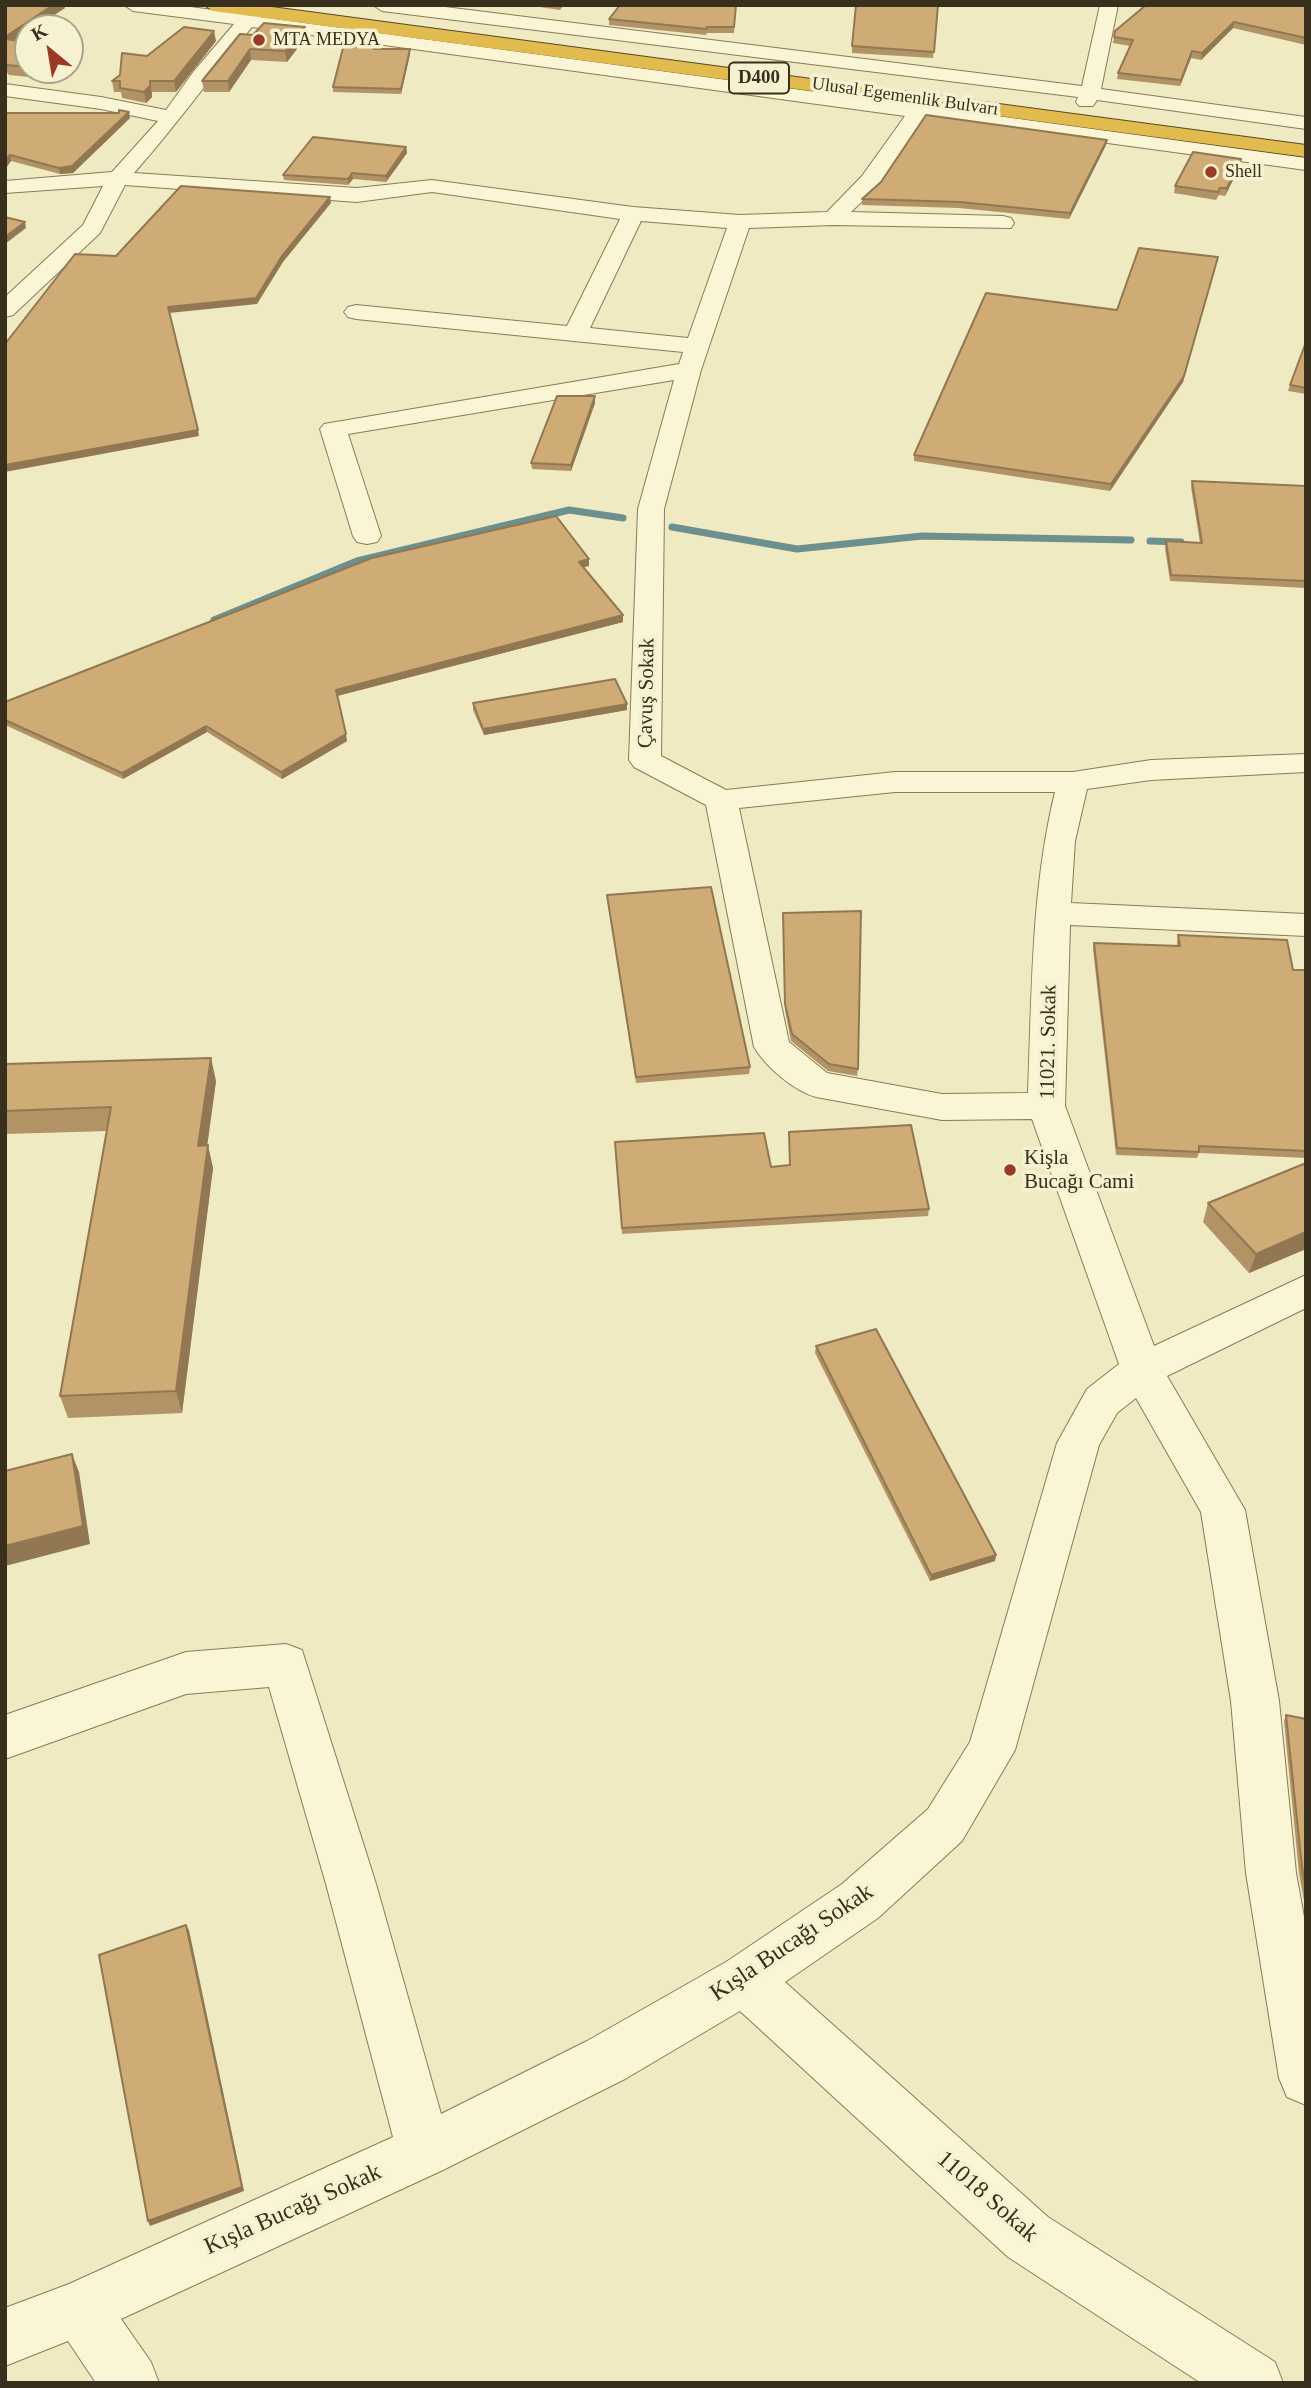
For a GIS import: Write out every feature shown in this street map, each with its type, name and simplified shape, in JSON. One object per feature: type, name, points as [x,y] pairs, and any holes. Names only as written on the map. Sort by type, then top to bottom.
[{"type":"highway","points":[[213,5],[255,12]]},
{"type":"highway","name":"Ulusal Egemenlik Bulvarı","points":[[328,5],[1088,98],[1306,133]]},
{"type":"highway","name":"Ulusal Egemenlik Bulvarı","points":[[922,106],[1306,150]]},
{"type":"street","points":[[133,5],[255,12],[922,106],[1306,164]]},
{"type":"street","points":[[382,5],[1088,98],[1306,123]]},
{"type":"street","points":[[1088,98],[1109,5]]},
{"type":"street","points":[[5,310],[92,228],[118,178],[255,12]]},
{"type":"street","points":[[5,90],[171,117]]},
{"type":"street","points":[[832,218],[870,181],[922,106]]},
{"type":"street","points":[[5,187],[118,178],[358,195],[432,187],[633,214],[740,222],[832,218],[1003,223]]},
{"type":"street","points":[[576,333],[633,214]]},
{"type":"street","name":"Çavuş Sokak","points":[[721,800],[645,760],[651,509],[693,358],[740,222]]},
{"type":"street","points":[[356,312],[576,333],[693,358]]},
{"type":"street","points":[[367,536],[333,429],[693,358]]},
{"type":"street","points":[[1046,1106],[942,1107],[816,1084],[772,1047],[721,800],[895,782],[1073,782],[1151,770],[1306,763]]},
{"type":"street","name":"11021. Sokak","points":[[1073,782],[1059,841],[1046,1106],[1142,1370],[1223,1510],[1255,1701],[1271,1873],[1306,2078]]},
{"type":"street","points":[[1054,913],[1306,925]]},
{"type":"street","name":"Kışla Bucağı Sokak","points":[[5,2337],[80,2308],[424,2151],[606,2060],[744,1980],[860,1901],[945,1825],[991,1750],[1078,1443],[1102,1401],[1142,1370],[1306,1290]]},
{"type":"street","points":[[5,1737],[186,1673],[286,1665],[351,1884],[424,2151]]},
{"type":"street","name":"11018 Sokak","points":[[744,1980],[1028,2236],[1254,2383]]},
{"type":"street","points":[[80,2308],[130,2383]]},
{"type":"building","points":[[5,5],[53,5],[40,14],[14,14],[14,31],[5,37]]},
{"type":"building","points":[[620,5],[736,5],[734,27],[706,29],[609,19]]},
{"type":"building","points":[[856,5],[938,5],[934,52],[852,46]]},
{"type":"building","points":[[1146,5],[1306,5],[1306,38],[1234,22],[1202,53],[1192,51],[1181,80],[1118,73],[1133,40],[1114,37],[1115,31]]},
{"type":"building","points":[[264,23],[305,27],[285,51],[250,49],[228,81],[202,81],[240,34],[253,35]]},
{"type":"building","points":[[184,27],[214,31],[174,81],[150,81],[150,86],[144,92],[120,88],[120,81],[112,81],[120,75],[122,53],[147,56]]},
{"type":"building","points":[[5,39],[14,40],[14,66],[5,63]]},
{"type":"building","points":[[344,44],[375,44],[374,49],[410,49],[401,89],[333,87]]},
{"type":"building","points":[[119,110],[129,112],[72,166],[59,168],[10,155],[5,161],[5,113],[119,113]]},
{"type":"building","points":[[926,115],[1107,140],[1070,213],[960,202],[862,199],[881,182]]},
{"type":"building","points":[[313,137],[406,147],[386,176],[352,173],[348,179],[283,175]]},
{"type":"building","name":"Shell","points":[[1193,152],[1241,159],[1227,188],[1220,188],[1218,192],[1175,186]]},
{"type":"building","points":[[181,186],[330,197],[282,256],[256,298],[168,307],[198,430],[5,465],[5,344],[75,254],[116,256]]},
{"type":"building","points":[[5,217],[25,222],[5,237]]},
{"type":"building","points":[[1139,248],[1218,257],[1184,376],[1111,484],[914,455],[986,293],[1117,310]]},
{"type":"building","points":[[1306,342],[1306,388],[1290,385]]},
{"type":"building","points":[[557,396],[595,396],[571,465],[531,463]]},
{"type":"building","points":[[1192,481],[1306,486],[1306,581],[1171,575],[1166,541],[1202,543]]},
{"type":"building","points":[[556,516],[589,559],[579,562],[623,615],[336,690],[346,734],[281,772],[206,726],[122,773],[5,720],[5,702],[372,558]]},
{"type":"building","points":[[615,679],[627,704],[483,729],[473,703]]},
{"type":"building","points":[[711,887],[750,1067],[636,1077],[607,895]]},
{"type":"building","points":[[861,911],[858,1069],[829,1064],[792,1034],[785,1004],[783,913]]},
{"type":"building","points":[[1178,935],[1287,940],[1293,970],[1306,970],[1306,1151],[1199,1146],[1199,1152],[1117,1148],[1094,943],[1180,946]]},
{"type":"building","points":[[211,1058],[198,1146],[208,1145],[176,1391],[60,1396],[111,1107],[5,1111],[5,1064]]},
{"type":"building","points":[[911,1125],[929,1209],[622,1228],[615,1142],[764,1133],[771,1167],[790,1165],[789,1132]]},
{"type":"building","points":[[1306,1163],[1306,1232],[1256,1254],[1208,1203]]},
{"type":"building","points":[[876,1329],[996,1555],[931,1575],[816,1346]]},
{"type":"building","points":[[72,1454],[83,1526],[5,1546],[5,1471]]},
{"type":"building","points":[[1286,1715],[1306,1719],[1306,1890],[1302,1867]]},
{"type":"building","points":[[186,1925],[242,2187],[148,2221],[99,1955]]},
{"type":"waterway","points":[[214,620],[357,561],[569,510],[623,518]]},
{"type":"waterway","points":[[672,527],[797,549],[922,536],[1131,540]]},
{"type":"waterway","points":[[1150,541],[1181,542]]},
{"type":"place","name":"MTA MEDYA","points":[[259,40]]},
{"type":"place","name":"Shell","points":[[1211,172]]},
{"type":"place","name":"Kişla Bucağı Cami","points":[[1010,1170]]}]
